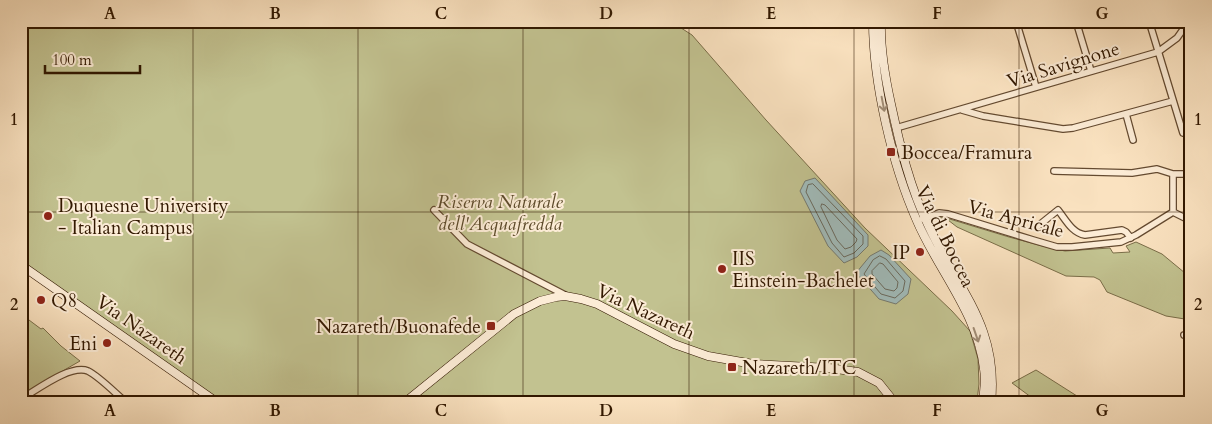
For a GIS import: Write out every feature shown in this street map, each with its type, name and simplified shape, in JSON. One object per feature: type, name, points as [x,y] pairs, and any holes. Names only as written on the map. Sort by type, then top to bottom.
[{"type":"main road","name":"Via di Boccea","points":[[873,21],[874,50],[883,105],[899,172],[972,324],[984,368],[983,403]]},
{"type":"main road","name":"Via di Boccea","points":[[881,21],[884,64],[896,128],[907,171],[921,219],[971,304],[982,327],[991,364],[990,403]]},
{"type":"main road","name":"Via Nazareth","points":[[21,265],[218,403]]},
{"type":"main road","name":"Via Nazareth","points":[[404,403],[520,310],[551,298],[570,297],[597,304],[674,344],[703,355],[753,364],[829,368],[858,372],[879,383],[895,403]]},
{"type":"street","points":[[1016,21],[1036,87]]},
{"type":"street","points":[[1076,21],[1091,71]]},
{"type":"street","points":[[1149,21],[1183,133]]},
{"type":"street","name":"Via Savignone","points":[[896,128],[1158,52],[1178,38],[1189,21]]},
{"type":"street","points":[[962,110],[993,118],[1063,129],[1173,101]]},
{"type":"street","points":[[1126,114],[1133,140]]},
{"type":"street","points":[[1054,172],[1132,174],[1158,169],[1173,174],[1191,174]]},
{"type":"street","points":[[1173,174],[1173,212],[1191,221]]},
{"type":"street","points":[[434,210],[467,244],[570,297]]},
{"type":"street","name":"Via Apricale","points":[[1038,226],[1058,210],[1074,231],[1079,234],[1085,235],[1122,230],[1131,238]]},
{"type":"street","name":"Via Apricale","points":[[921,219],[939,213],[948,214],[1057,247],[1072,248],[1114,244],[1131,238],[1173,212]]},
{"type":"street","points":[[21,399],[65,374],[78,370],[91,373],[127,403]]},
{"type":"green space","name":"Riserva Naturale dell'Acquafredda","points":[[21,21],[655,21],[678,26],[692,35],[766,120],[865,228],[952,311],[970,331],[978,359],[979,384],[977,401],[976,403],[224,403],[21,262]]},
{"type":"green space","points":[[938,217],[1065,251],[1110,248],[1113,253],[1130,252],[1126,246],[1136,242],[1162,254],[1191,278],[1191,320],[1166,316],[1107,292],[1100,280],[1094,277],[1066,276],[957,227],[948,220],[933,218]]},
{"type":"green space","points":[[21,314],[41,329],[43,328],[80,361],[21,395]]},
{"type":"green space","points":[[1036,370],[1088,403],[1039,403],[1012,383]]},
{"type":"water","points":[[815,178],[868,235],[868,246],[857,257],[844,263],[828,246],[800,191],[805,181]]},
{"type":"water","points":[[881,250],[889,255],[911,279],[908,294],[896,304],[879,299],[856,273],[870,256]]},
{"type":"place","name":"Boccea/Framura","points":[[891,152]]},
{"type":"place","name":"Duquesne University - Italian Campus","points":[[48,216]]},
{"type":"place","name":"IP","points":[[920,252]]},
{"type":"place","name":"IIS Einstein-Bachelet","points":[[722,269]]},
{"type":"place","name":"Q8","points":[[41,300]]},
{"type":"place","name":"Nazareth/Buonafede","points":[[491,326]]},
{"type":"place","name":"Eni","points":[[107,343]]},
{"type":"place","name":"Nazareth/ITC","points":[[732,367]]}]
